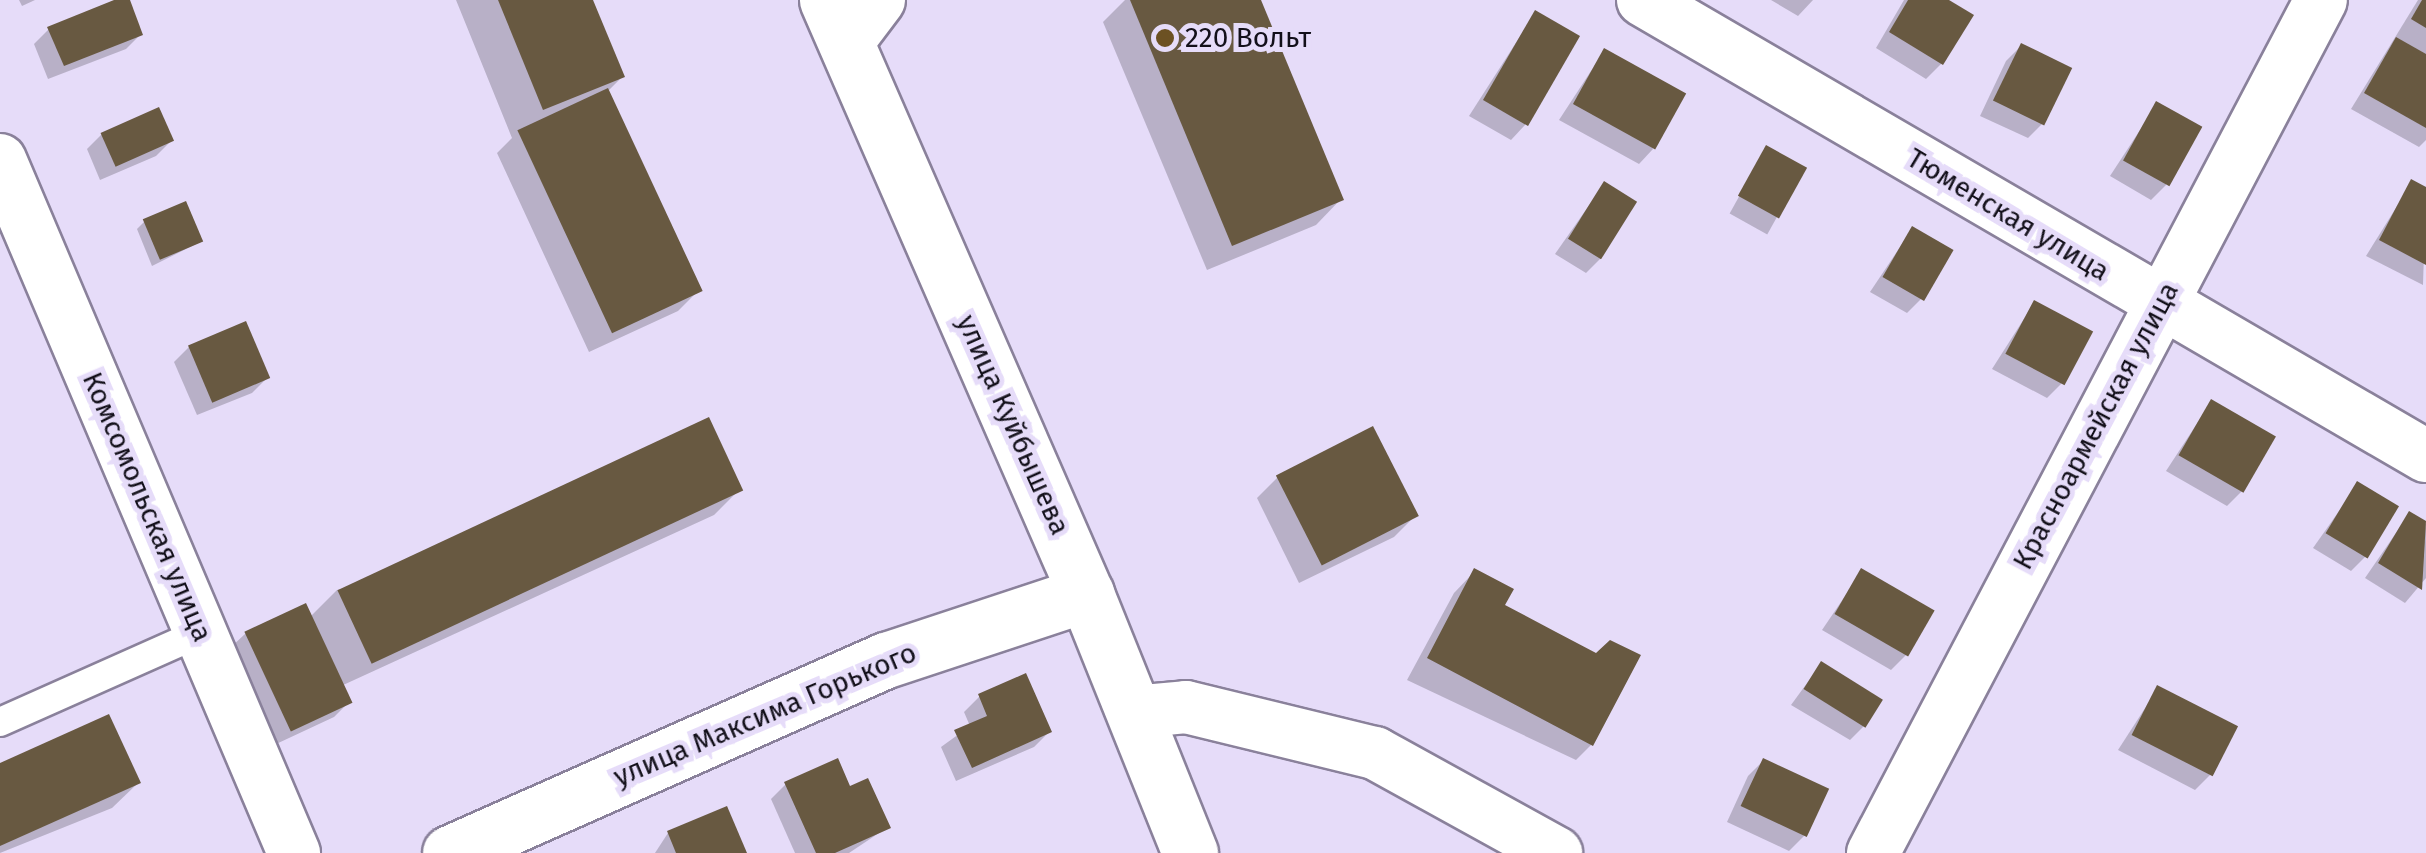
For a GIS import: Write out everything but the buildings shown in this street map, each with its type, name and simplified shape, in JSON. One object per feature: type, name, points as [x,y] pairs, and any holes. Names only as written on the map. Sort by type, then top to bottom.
[{"type":"main road","name":"улица Куйбышева","points":[[837,22],[1086,594],[1190,853]]},
{"type":"main road","name":"улица Максима Горького","points":[[450,853],[886,660],[1086,594]]},
{"type":"street","points":[[837,22],[879,0]]},
{"type":"street","name":"Тюменская улица","points":[[1643,0],[2159,304],[2426,456]]},
{"type":"street","name":"Красноармейская улица","points":[[1872,853],[2322,0]]},
{"type":"street","name":"Комсомольская улица","points":[[0,160],[294,853]]},
{"type":"street","points":[[1134,712],[1186,707],[1374,753],[1556,853]]},
{"type":"lane","points":[[4,711],[200,632]]},
{"type":"place","name":"220 Вольт","points":[[1165,38]]}]
